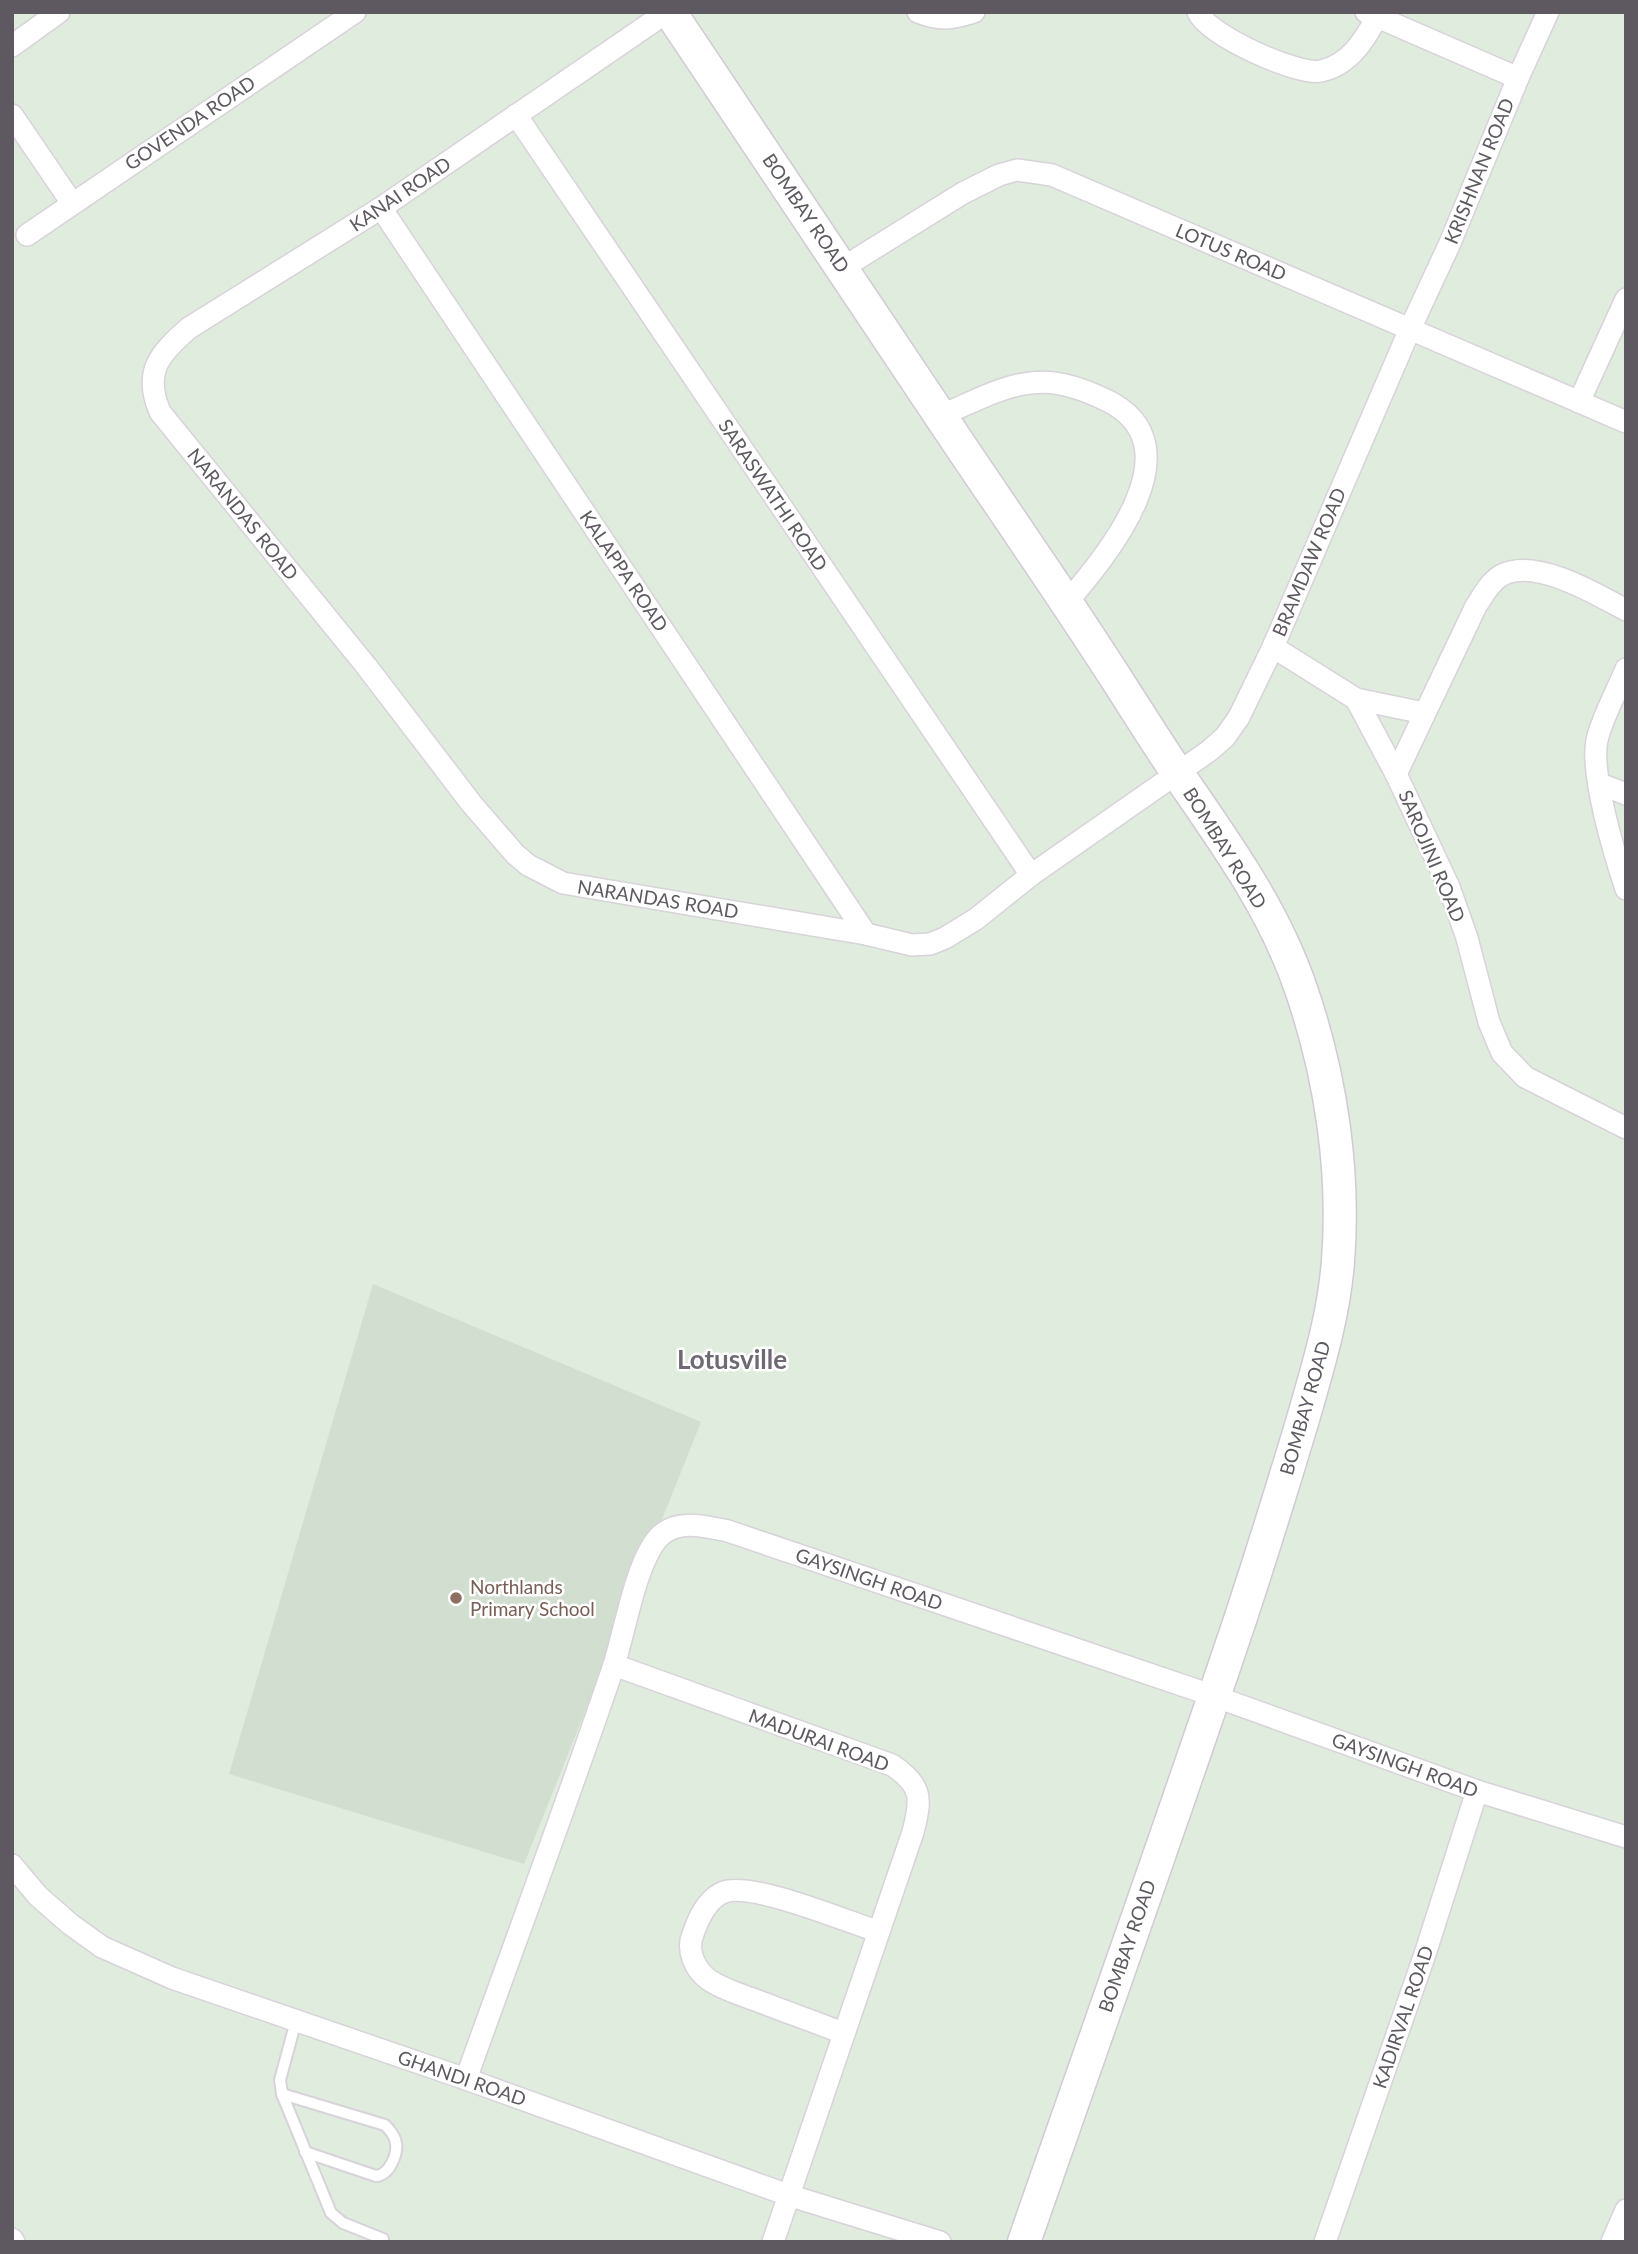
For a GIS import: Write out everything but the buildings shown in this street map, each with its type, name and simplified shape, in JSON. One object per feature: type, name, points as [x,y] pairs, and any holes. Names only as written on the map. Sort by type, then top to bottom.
[{"type":"street","points":[[12,46],[58,12]]},
{"type":"street","name":"GOVENDA ROAD","points":[[27,235],[355,12]]},
{"type":"street","name":"KANAI ROAD","points":[[151,388],[159,359],[189,328],[382,208],[668,12]]},
{"type":"street","name":"BOMBAY ROAD","points":[[668,12],[844,267],[940,416],[1068,602],[1178,773],[1230,847],[1275,928],[1302,991],[1322,1064],[1335,1136],[1339,1194],[1338,1262],[1327,1332],[1278,1504],[1024,2242]]},
{"type":"street","points":[[918,12],[936,19],[954,19],[974,12]]},
{"type":"street","points":[[1198,12],[1212,29],[1232,42],[1304,72],[1326,70],[1349,57],[1364,42],[1372,15],[1518,78]]},
{"type":"street","name":"KRISHNAN ROAD","points":[[1410,329],[1450,243],[1548,12]]},
{"type":"street","points":[[12,115],[72,203]]},
{"type":"street","name":"SARASWATHI ROAD","points":[[516,115],[1031,875]]},
{"type":"street","name":"LOTUS ROAD","points":[[844,267],[963,193],[999,175],[1017,170],[1052,175],[1626,422]]},
{"type":"street","name":"KALAPPA ROAD","points":[[382,208],[866,934]]},
{"type":"street","points":[[1579,402],[1626,299]]},
{"type":"street","name":"BRAMDAW ROAD","points":[[1178,773],[1225,737],[1239,718],[1273,648],[1410,329]]},
{"type":"street","points":[[940,416],[1001,391],[1029,383],[1050,382],[1097,396],[1121,408],[1135,422],[1147,451],[1143,485],[1132,511],[1099,566],[1068,602]]},
{"type":"street","name":"NARANDAS ROAD","points":[[151,388],[160,412],[367,667],[471,803],[515,854],[528,865],[563,883],[866,934],[912,945],[930,944],[976,919],[1031,875],[1178,773]]},
{"type":"street","points":[[1396,774],[1476,606],[1491,583],[1503,574],[1530,570],[1551,576],[1591,592],[1626,611]]},
{"type":"street","points":[[1273,648],[1356,699],[1424,713]]},
{"type":"street","points":[[1626,669],[1597,741],[1600,784],[1610,835],[1626,890]]},
{"type":"street","name":"SAROJINI ROAD","points":[[1356,699],[1396,774],[1449,887],[1467,939],[1489,1022],[1502,1053],[1525,1077],[1626,1128]]},
{"type":"street","points":[[1600,784],[1626,793]]},
{"type":"street","name":"GAYSINGH ROAD","points":[[466,2079],[614,1665],[646,1555],[660,1536],[682,1525],[700,1525],[741,1535],[1214,1696],[1477,1791],[1626,1836]]},
{"type":"street","name":"MADURAI ROAD","points":[[614,1665],[892,1765],[914,1783],[918,1795],[918,1813],[773,2242]]},
{"type":"street","name":"KADIRVAL ROAD","points":[[1325,2242],[1425,1954],[1477,1791]]},
{"type":"street","name":"GHANDI ROAD","points":[[12,1864],[38,1896],[102,1947],[172,1978],[466,2079],[788,2195],[940,2242]]},
{"type":"street","points":[[843,2033],[732,1992],[708,1980],[691,1956],[690,1940],[701,1914],[716,1897],[725,1892],[742,1890],[764,1894],[877,1931]]},
{"type":"street","points":[[1612,2242],[1626,2210]]},
{"type":"lane","points":[[296,2021],[280,2080],[282,2094],[305,2152],[331,2213],[343,2223],[383,2239]]},
{"type":"lane","points":[[282,2094],[385,2125],[395,2138],[396,2145],[388,2171],[383,2176],[305,2152]]},
{"type":"shaded area","name":"Northlands Primary School","points":[[373,1284],[701,1422],[524,1864],[229,1774]]},
{"type":"place","name":"Northlands Primary School","points":[[456,1598]]},
{"type":"district","name":"Lotusville","points":[[732,1360]]}]
